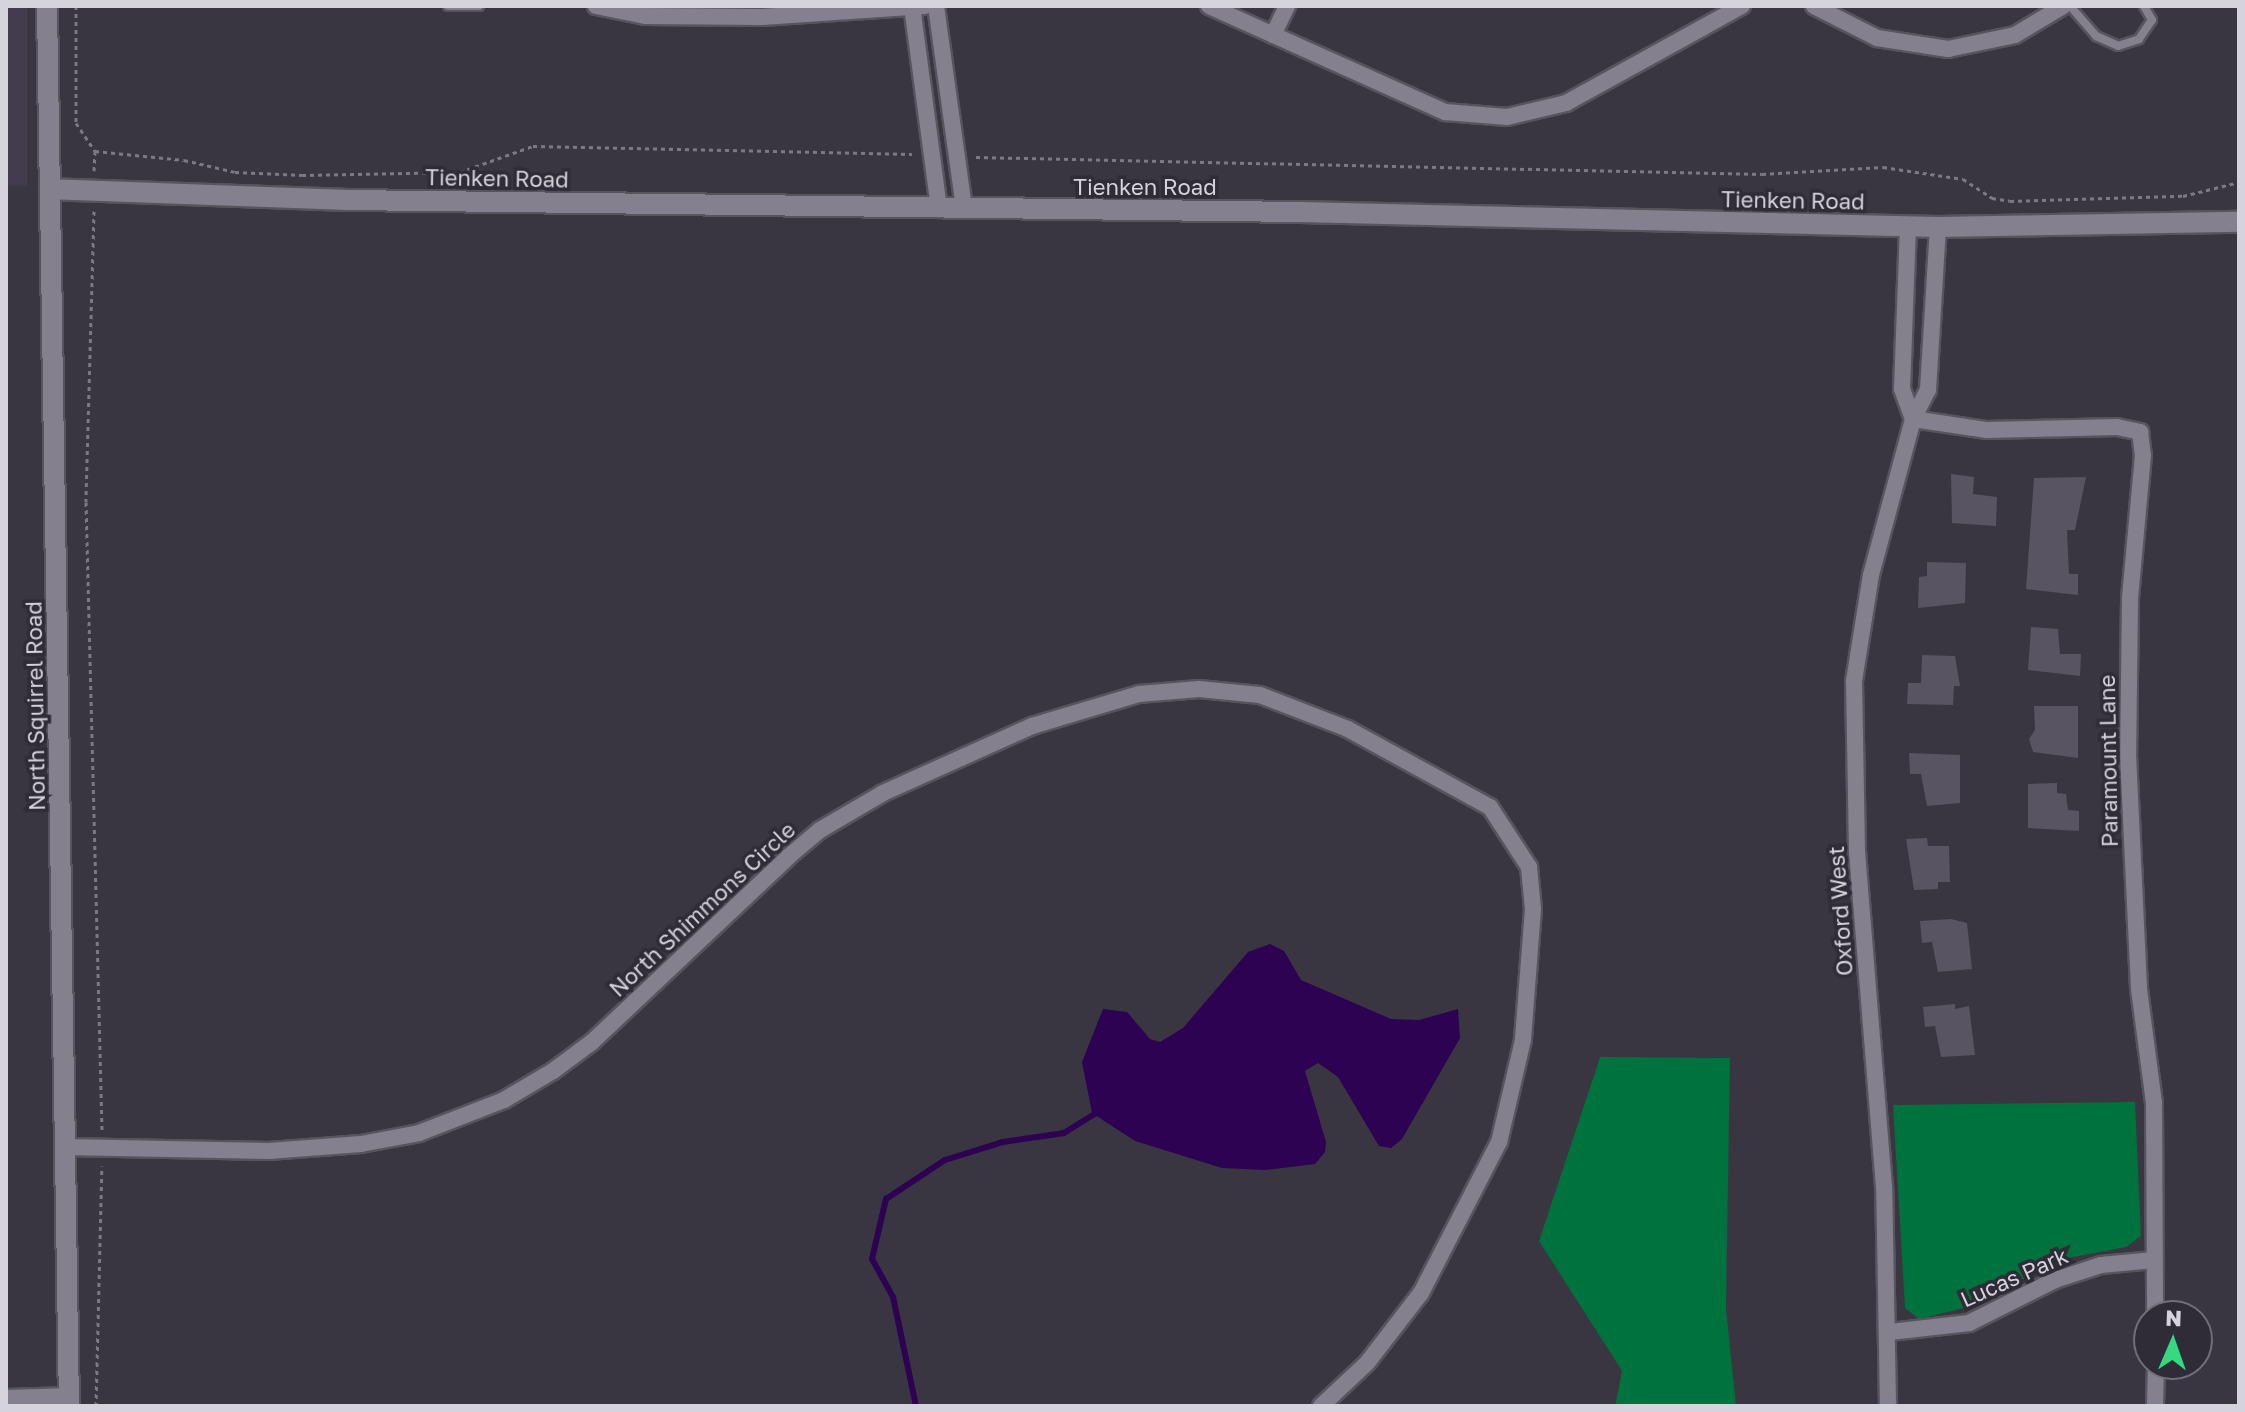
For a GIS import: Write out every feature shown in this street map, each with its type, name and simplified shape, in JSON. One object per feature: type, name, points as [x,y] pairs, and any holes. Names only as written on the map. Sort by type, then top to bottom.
[{"type":"street","name":"North Squirrel Road","points":[[47,6],[69,1401]]},
{"type":"street","points":[[596,6],[645,16],[706,17],[916,7],[939,209]]},
{"type":"street","points":[[936,6],[964,209]]},
{"type":"street","points":[[1209,6],[1445,112],[1507,117],[1566,103],[1742,6]]},
{"type":"street","points":[[1273,35],[1287,6]]},
{"type":"street","points":[[1814,6],[1877,38],[1948,49],[2015,35],[2063,6]]},
{"type":"street","name":"Tienken Road","points":[[50,189],[1938,227],[2239,222]]},
{"type":"street","points":[[1908,226],[1902,389],[1913,419]]},
{"type":"street","name":"Oxford West","points":[[1888,1406],[1890,1332],[1857,852],[1854,681],[1861,617],[1913,419],[1928,390],[1938,227]]},
{"type":"street","name":"Paramount Lane","points":[[1913,419],[1987,430],[2117,427],[2140,432],[2143,455],[2130,599],[2128,755],[2139,989],[2154,1103],[2155,1300]]},
{"type":"street","name":"North Shimmons Circle","points":[[65,1147],[269,1151],[361,1144],[419,1133],[504,1100],[553,1071],[592,1042],[744,894],[809,839],[883,793],[1032,726],[1139,694],[1199,689],[1260,695],[1348,729],[1490,807],[1529,867],[1533,909],[1523,1040],[1499,1142],[1421,1293],[1367,1363],[1321,1406]]},
{"type":"street","name":"Lucas Park","points":[[1890,1332],[1969,1323],[2055,1280],[2101,1265],[2154,1260]]},
{"type":"street","points":[[2155,1406],[2156,1380]]},
{"type":"street","points":[[6,1398],[69,1401]]},
{"type":"lane","points":[[448,6],[479,6]]},
{"type":"lane","points":[[2070,6],[2096,36],[2118,46],[2139,39],[2152,20],[2144,6]]},
{"type":"path","points":[[76,6],[76,123],[95,151],[94,163]]},
{"type":"path","points":[[95,151],[184,160],[235,172],[302,175],[460,172],[533,146],[932,155]]},
{"type":"path","points":[[957,156],[1762,174],[1883,167],[1963,179],[1992,198],[2010,201],[2183,196],[2239,182]]},
{"type":"path","points":[[94,213],[86,502],[102,1135]]},
{"type":"path","points":[[96,1406],[102,1162]]},
{"type":"shaded area","points":[[6,6],[27,6],[27,186],[6,186]]},
{"type":"shaded area","points":[[1270,944],[1284,951],[1301,980],[1391,1019],[1419,1020],[1458,1009],[1460,1038],[1402,1139],[1391,1148],[1379,1146],[1338,1077],[1318,1063],[1305,1071],[1326,1142],[1325,1152],[1315,1164],[1265,1170],[1222,1168],[1135,1141],[1092,1113],[1082,1062],[1103,1009],[1127,1012],[1150,1039],[1160,1042],[1183,1028],[1248,952]]},
{"type":"green space","points":[[1600,1057],[1730,1058],[1726,1309],[1736,1406],[1615,1406],[1622,1371],[1539,1241]]},
{"type":"green space","points":[[2135,1102],[2141,1236],[2126,1247],[2068,1258],[1960,1309],[1919,1319],[1905,1308],[1893,1105]]},
{"type":"building","points":[[1951,474],[1974,477],[1973,494],[1997,497],[1996,526],[1952,523]]},
{"type":"building","points":[[2086,477],[2075,530],[2067,530],[2069,574],[2078,574],[2078,595],[2026,589],[2034,478]]},
{"type":"building","points":[[1927,562],[1966,563],[1965,603],[1918,608],[1919,577],[1927,576]]},
{"type":"building","points":[[2031,627],[2058,629],[2060,654],[2081,654],[2080,676],[2028,670]]},
{"type":"building","points":[[1922,655],[1955,656],[1960,686],[1954,686],[1953,705],[1907,704],[1908,683],[1921,683]]},
{"type":"building","points":[[2034,706],[2078,706],[2078,758],[2033,752],[2029,739],[2035,730]]},
{"type":"building","points":[[1909,753],[1960,755],[1960,803],[1927,806],[1921,774],[1910,774]]},
{"type":"building","points":[[2057,783],[2057,793],[2066,794],[2068,810],[2079,811],[2079,831],[2028,828],[2028,784]]},
{"type":"building","points":[[1927,838],[1928,846],[1949,846],[1950,882],[1938,882],[1938,889],[1914,890],[1906,839]]},
{"type":"building","points":[[1951,919],[1967,923],[1972,969],[1938,972],[1932,942],[1922,943],[1920,921]]},
{"type":"building","points":[[1955,1004],[1955,1009],[1969,1006],[1975,1055],[1941,1057],[1935,1026],[1925,1027],[1923,1007]]},
{"type":"waterway","points":[[916,1406],[893,1297],[872,1259],[886,1199],[945,1160],[1003,1142],[1064,1133],[1094,1114]]}]
